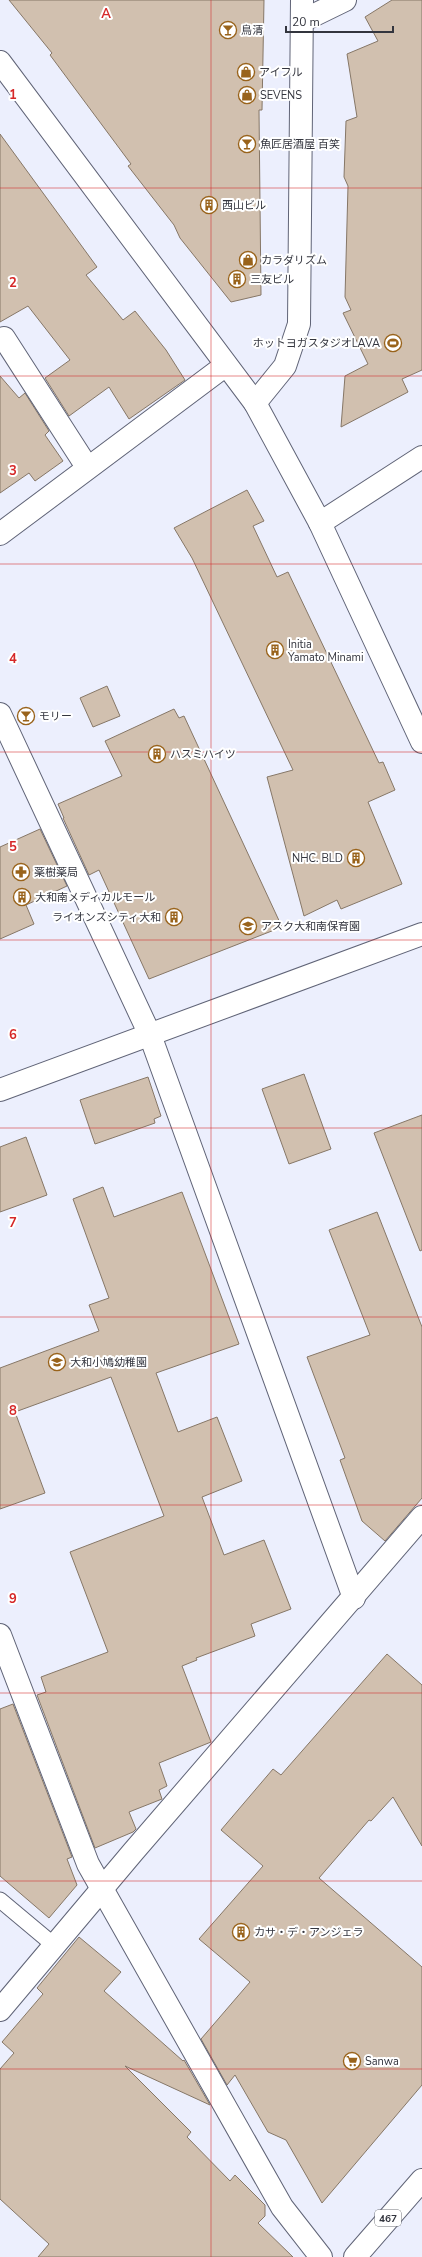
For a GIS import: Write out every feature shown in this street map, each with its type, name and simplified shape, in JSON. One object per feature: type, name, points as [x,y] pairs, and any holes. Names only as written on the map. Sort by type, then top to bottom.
[{"type":"main road","points":[[255,403],[285,366],[299,324],[302,0]]},
{"type":"main road","points":[[302,21],[345,0]]},
{"type":"main road","points":[[0,62],[255,403],[320,523],[422,742]]},
{"type":"main road","points":[[4,338],[87,467]]},
{"type":"main road","points":[[0,534],[87,467],[226,365]]},
{"type":"main road","points":[[320,523],[422,457]]},
{"type":"main road","points":[[0,714],[150,1035],[354,1598]]},
{"type":"main road","points":[[0,1090],[422,934]]},
{"type":"main road","points":[[0,2010],[422,1517]]},
{"type":"main road","points":[[0,1636],[5,1663],[88,1864],[282,2207],[321,2257]]},
{"type":"main road","name":"467","points":[[355,2257],[422,2180]]},
{"type":"lane","points":[[0,1900],[55,1946]]},
{"type":"building","points":[[9,0],[264,0],[262,110],[259,110],[261,295],[231,302],[180,238],[174,225],[128,166],[131,164],[50,55],[52,53]]},
{"type":"building","points":[[392,0],[422,0],[422,370],[402,379],[408,392],[341,427],[345,376],[368,364],[343,313],[351,310],[345,297],[348,186],[344,177],[346,121],[357,117],[347,54],[378,41],[365,17]]},
{"type":"building","points":[[0,134],[97,267],[86,275],[123,320],[135,311],[166,350],[185,380],[129,419],[109,387],[69,416],[45,378],[70,360],[28,306],[0,322]]},
{"type":"building","points":[[0,376],[19,398],[25,393],[49,431],[45,435],[63,461],[35,481],[29,473],[0,493]]},
{"type":"building","points":[[247,490],[264,521],[253,526],[277,577],[288,572],[379,763],[383,762],[395,790],[368,802],[402,884],[341,909],[337,900],[304,916],[267,777],[293,770],[192,558],[174,528]]},
{"type":"building","points":[[107,686],[120,716],[93,727],[80,698]]},
{"type":"building","points":[[174,709],[179,718],[184,716],[282,927],[149,979],[99,870],[89,875],[58,804],[122,776],[105,741]]},
{"type":"building","name":"大和南メディカルモール","points":[[40,829],[67,886],[26,905],[34,924],[0,939],[0,847]]},
{"type":"building","points":[[304,1074],[331,1149],[289,1164],[262,1089]]},
{"type":"building","points":[[148,1077],[161,1116],[154,1119],[155,1123],[95,1144],[80,1100]]},
{"type":"building","points":[[422,1115],[422,1250],[420,1251],[374,1133]]},
{"type":"building","points":[[26,1137],[47,1195],[0,1212],[0,1147]]},
{"type":"building","points":[[103,1187],[114,1217],[182,1192],[239,1344],[156,1373],[178,1432],[217,1417],[242,1481],[202,1497],[224,1555],[264,1540],[291,1609],[251,1624],[255,1636],[196,1658],[197,1660],[182,1666],[211,1742],[159,1763],[167,1786],[159,1790],[162,1799],[129,1812],[136,1829],[133,1832],[95,1848],[37,1695],[46,1692],[41,1677],[108,1652],[70,1552],[164,1516],[111,1377],[15,1412],[45,1493],[0,1509],[0,1368],[99,1331],[89,1305],[109,1298],[73,1199]]},
{"type":"building","points":[[377,1212],[422,1327],[422,1498],[385,1541],[362,1521],[340,1460],[345,1458],[307,1357],[370,1335],[329,1230]]},
{"type":"building","points":[[387,1654],[422,1685],[422,1846],[393,1797],[371,1821],[369,1820],[319,1878],[422,1967],[422,2085],[322,2203],[286,2140],[268,2132],[235,2075],[227,2085],[201,2039],[250,1982],[199,1939],[263,1866],[221,1830],[273,1769],[281,1775]]},
{"type":"building","points":[[13,1704],[72,1857],[67,1859],[77,1885],[49,1918],[0,1876],[0,1709]]},
{"type":"building","points":[[79,1937],[121,1972],[104,1991],[183,2061],[184,2060],[210,2105],[125,2066],[191,2132],[187,2137],[230,2181],[235,2175],[265,2205],[265,2216],[258,2223],[293,2257],[38,2257],[49,2244],[0,2199],[0,2069],[14,2053],[2,2042],[43,1994],[37,1988]]},
{"type":"place","name":"鳥清","points":[[228,30]]},
{"type":"place","name":"アイフル","points":[[246,72]]},
{"type":"place","name":"SEVENS","points":[[247,95]]},
{"type":"place","name":"魚匠居酒屋 百笑","points":[[247,144]]},
{"type":"place","name":"西山ビル","points":[[209,205]]},
{"type":"place","name":"カラダリズム","points":[[248,260]]},
{"type":"place","name":"三友ビル","points":[[237,279]]},
{"type":"place","name":"ホットヨガスタジオLAVA","points":[[393,343]]},
{"type":"place","name":"Initia Yamato Minami","points":[[275,650]]},
{"type":"place","name":"モリー","points":[[26,716]]},
{"type":"place","name":"ハスミハイツ","points":[[157,754]]},
{"type":"place","name":"NHC. BLD","points":[[356,858]]},
{"type":"place","name":"薬樹薬局","points":[[21,872]]},
{"type":"place","name":"大和南メディカルモール","points":[[22,897]]},
{"type":"place","name":"ライオンズシティ大和","points":[[174,917]]},
{"type":"place","name":"アスク大和南保育園","points":[[248,926]]},
{"type":"place","name":"大和小鳩幼稚園","points":[[57,1362]]},
{"type":"place","name":"カサ・デ・アンジェラ","points":[[241,1932]]},
{"type":"place","name":"Sanwa","points":[[352,2061]]}]
